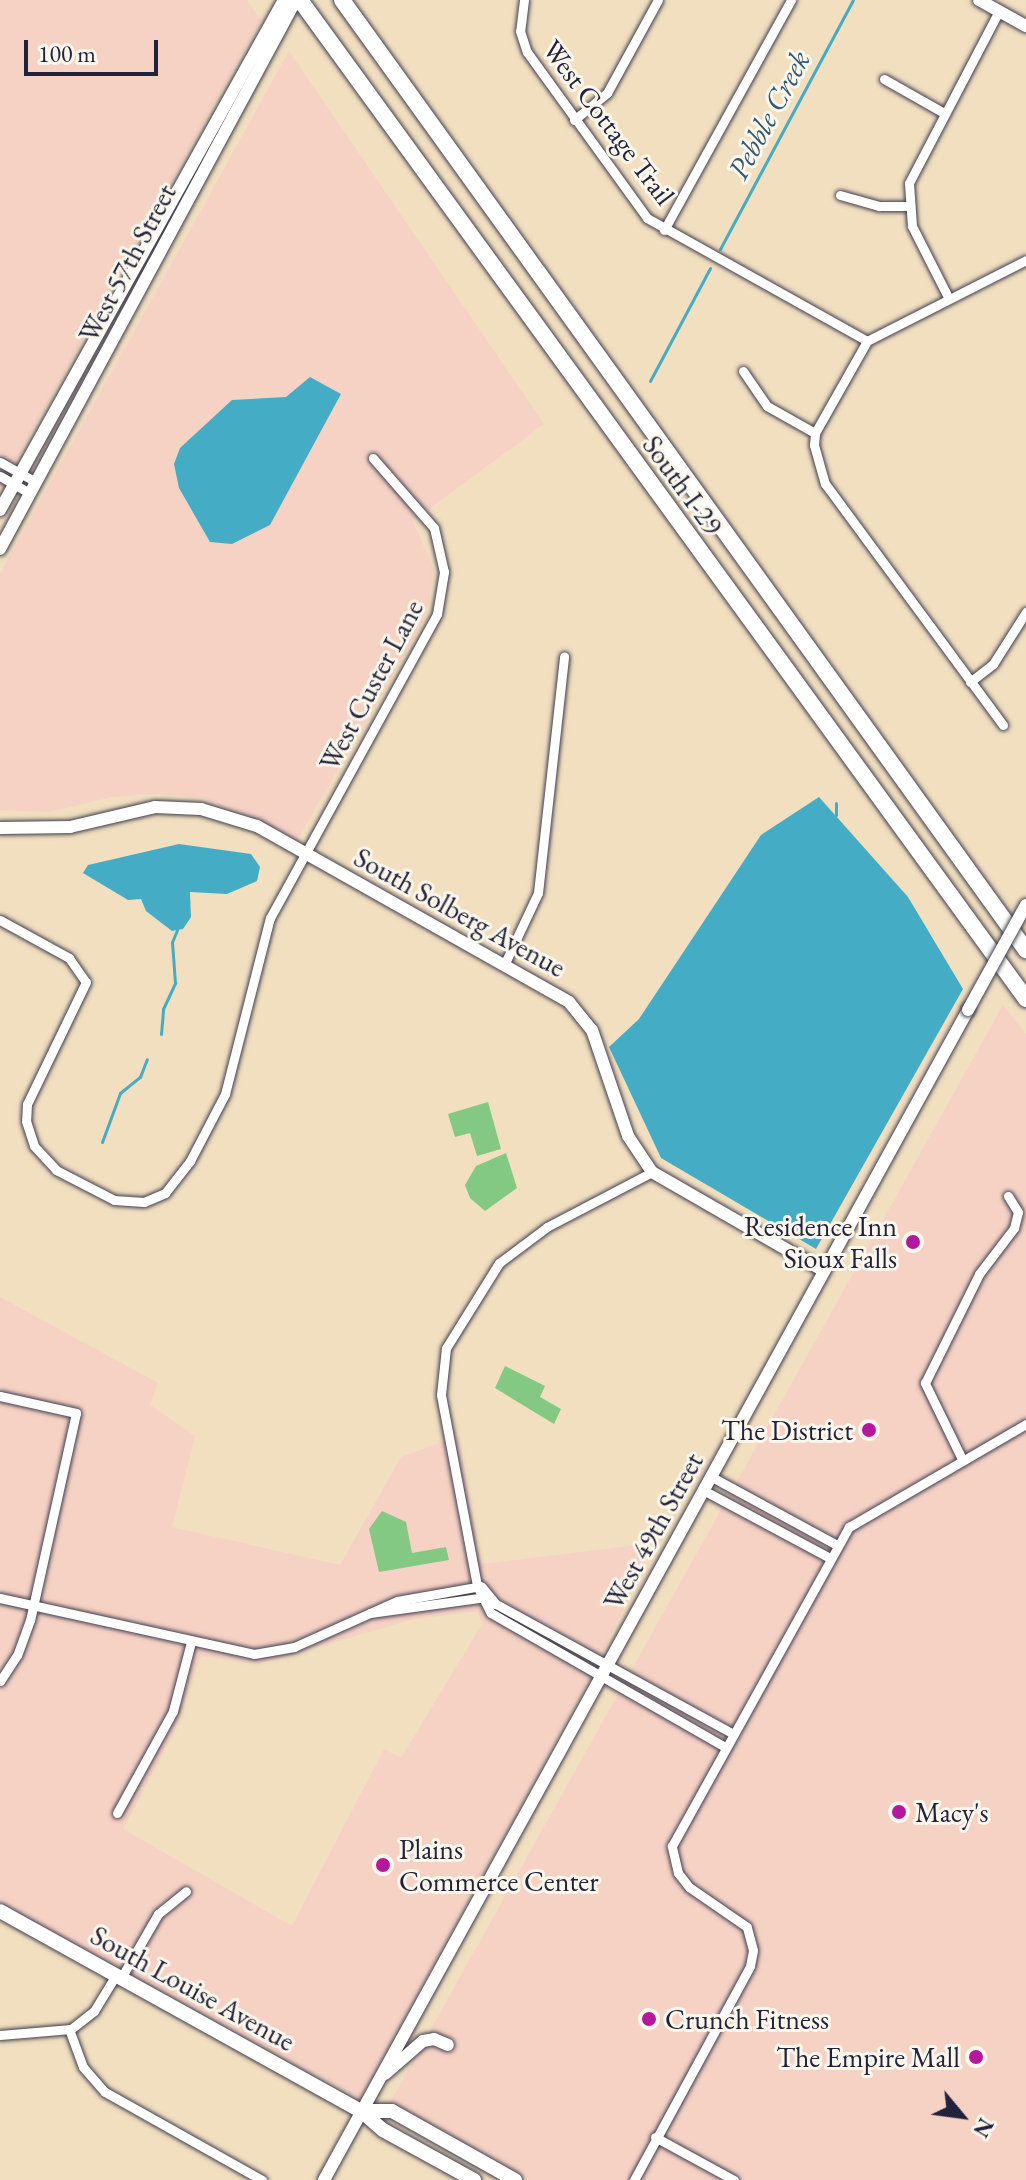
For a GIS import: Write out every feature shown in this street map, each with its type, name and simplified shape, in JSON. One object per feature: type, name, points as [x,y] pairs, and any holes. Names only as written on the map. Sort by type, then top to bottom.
[{"type":"highway","name":"South I-29","points":[[298,0],[1026,999]]},
{"type":"highway","name":"South I-29","points":[[342,0],[1026,950]]},
{"type":"main road","name":"West 57th Street","points":[[0,549],[274,29],[284,0]]},
{"type":"main road","name":"West 57th Street","points":[[0,510],[274,29],[298,0]]},
{"type":"main road","points":[[979,0],[1026,26]]},
{"type":"main road","name":"South Solberg Avenue","points":[[0,828],[70,827],[155,807],[201,809],[239,819],[307,853],[569,1002],[587,1022],[628,1136],[652,1172],[824,1271]]},
{"type":"main road","name":"West 49th Street","points":[[324,2180],[1026,905]]},
{"type":"main road","name":"South Louise Avenue","points":[[0,1911],[361,2111],[383,2130],[474,2180]]},
{"type":"main road","points":[[379,2078],[423,2041],[434,2039],[448,2045]]},
{"type":"main road","name":"South Louise Avenue","points":[[361,2111],[392,2111],[515,2180]]},
{"type":"street","name":"West Cottage Trail","points":[[524,0],[520,31],[527,52],[647,218],[867,341]]},
{"type":"street","points":[[574,120],[607,93],[658,0]]},
{"type":"street","points":[[664,230],[791,0]]},
{"type":"street","points":[[948,297],[918,243],[908,206],[914,168],[999,11]]},
{"type":"street","points":[[884,79],[944,113]]},
{"type":"street","points":[[840,195],[879,206],[908,206]]},
{"type":"street","points":[[1003,725],[825,484],[815,433],[867,341],[948,297],[1026,260]]},
{"type":"street","points":[[743,371],[767,406],[815,433]]},
{"type":"street","name":"West Custer Lane","points":[[0,920],[75,962],[86,982],[27,1104],[34,1146],[56,1170],[108,1198],[144,1202],[165,1193],[179,1179],[217,1112],[263,938],[424,640],[443,595],[444,572],[434,528],[373,458]]},
{"type":"street","points":[[0,462],[17,479],[33,488]]},
{"type":"street","points":[[0,476],[17,479]]},
{"type":"street","points":[[970,682],[993,664],[1026,612]]},
{"type":"street","points":[[505,963],[538,893],[564,656]]},
{"type":"street","points":[[652,1172],[547,1227],[506,1256],[446,1348],[441,1395],[478,1583],[484,1598],[504,1624],[725,1747]]},
{"type":"street","points":[[962,1459],[925,1383],[979,1274],[1014,1228],[1018,1212],[1008,1196]]},
{"type":"street","points":[[0,1396],[76,1413],[33,1606],[17,1655],[0,1681]]},
{"type":"street","points":[[633,2179],[752,1958],[747,1927],[689,1887],[673,1856],[672,1846],[837,1545],[855,1521],[1026,1424]]},
{"type":"street","points":[[710,1476],[837,1545]]},
{"type":"street","points":[[703,1490],[830,1558]]},
{"type":"street","points":[[0,1598],[191,1642],[267,1653],[294,1647],[397,1601],[478,1583]]},
{"type":"street","points":[[367,1613],[484,1598],[733,1734]]},
{"type":"street","points":[[117,1813],[173,1711],[191,1642]]},
{"type":"street","points":[[0,2035],[69,2029],[94,2011],[158,1914],[186,1891]]},
{"type":"street","points":[[69,2029],[83,2067],[105,2092],[262,2180]]},
{"type":"street","points":[[655,2137],[734,2180]]},
{"type":"shaded area","points":[[0,0],[247,0],[261,20],[0,489]]},
{"type":"shaded area","points":[[289,51],[544,424],[413,521],[434,570],[428,604],[419,629],[296,842],[204,798],[160,794],[112,797],[50,812],[0,810],[0,574]]},
{"type":"shaded area","points":[[1003,1005],[1026,1034],[1026,2180],[528,2180],[389,2104]]},
{"type":"shaded area","points":[[0,1297],[158,1383],[150,1405],[195,1436],[172,1527],[340,1565],[401,1457],[459,1436],[481,1564],[655,1543],[589,1680],[360,2099],[0,1904]],"holes":[[[478,1611],[482,1624],[401,1758],[384,1749],[292,1926],[123,1829],[175,1730],[201,1656],[258,1664],[414,1619]]]},
{"type":"green space","points":[[488,1102],[501,1149],[477,1156],[470,1133],[455,1137],[448,1114]]},
{"type":"green space","points":[[506,1153],[517,1188],[485,1211],[470,1198],[465,1185],[476,1166]]},
{"type":"green space","points":[[505,1366],[545,1386],[540,1397],[561,1409],[554,1424],[495,1388]]},
{"type":"green space","points":[[382,1511],[406,1522],[412,1553],[446,1547],[449,1560],[379,1572],[369,1529]]},
{"type":"water","points":[[310,377],[341,394],[270,525],[232,544],[210,542],[179,488],[174,464],[180,448],[232,400],[286,397]]},
{"type":"water","points":[[819,797],[908,897],[963,989],[816,1249],[661,1158],[609,1047],[639,1019],[761,835]]},
{"type":"water","points":[[179,844],[251,854],[260,867],[257,881],[227,894],[190,892],[191,917],[183,929],[172,931],[146,911],[141,899],[128,900],[83,873],[88,865]]},
{"type":"waterway","name":"Pebble Creek","points":[[720,249],[853,0]]},
{"type":"waterway","name":"Pebble Creek","points":[[650,381],[710,268]]},
{"type":"waterway","points":[[836,803],[836,815]]},
{"type":"waterway","points":[[161,1034],[163,1009],[175,983],[172,942],[177,930]]},
{"type":"waterway","points":[[102,1142],[120,1093],[140,1077],[147,1059]]},
{"type":"place","name":"Residence Inn Sioux Falls","points":[[913,1242]]},
{"type":"place","name":"The District","points":[[869,1430]]},
{"type":"place","name":"Macy's","points":[[899,1812]]},
{"type":"place","name":"Plains Commerce Center","points":[[383,1865]]},
{"type":"place","name":"Crunch Fitness","points":[[649,2019]]},
{"type":"place","name":"The Empire Mall","points":[[976,2057]]}]
